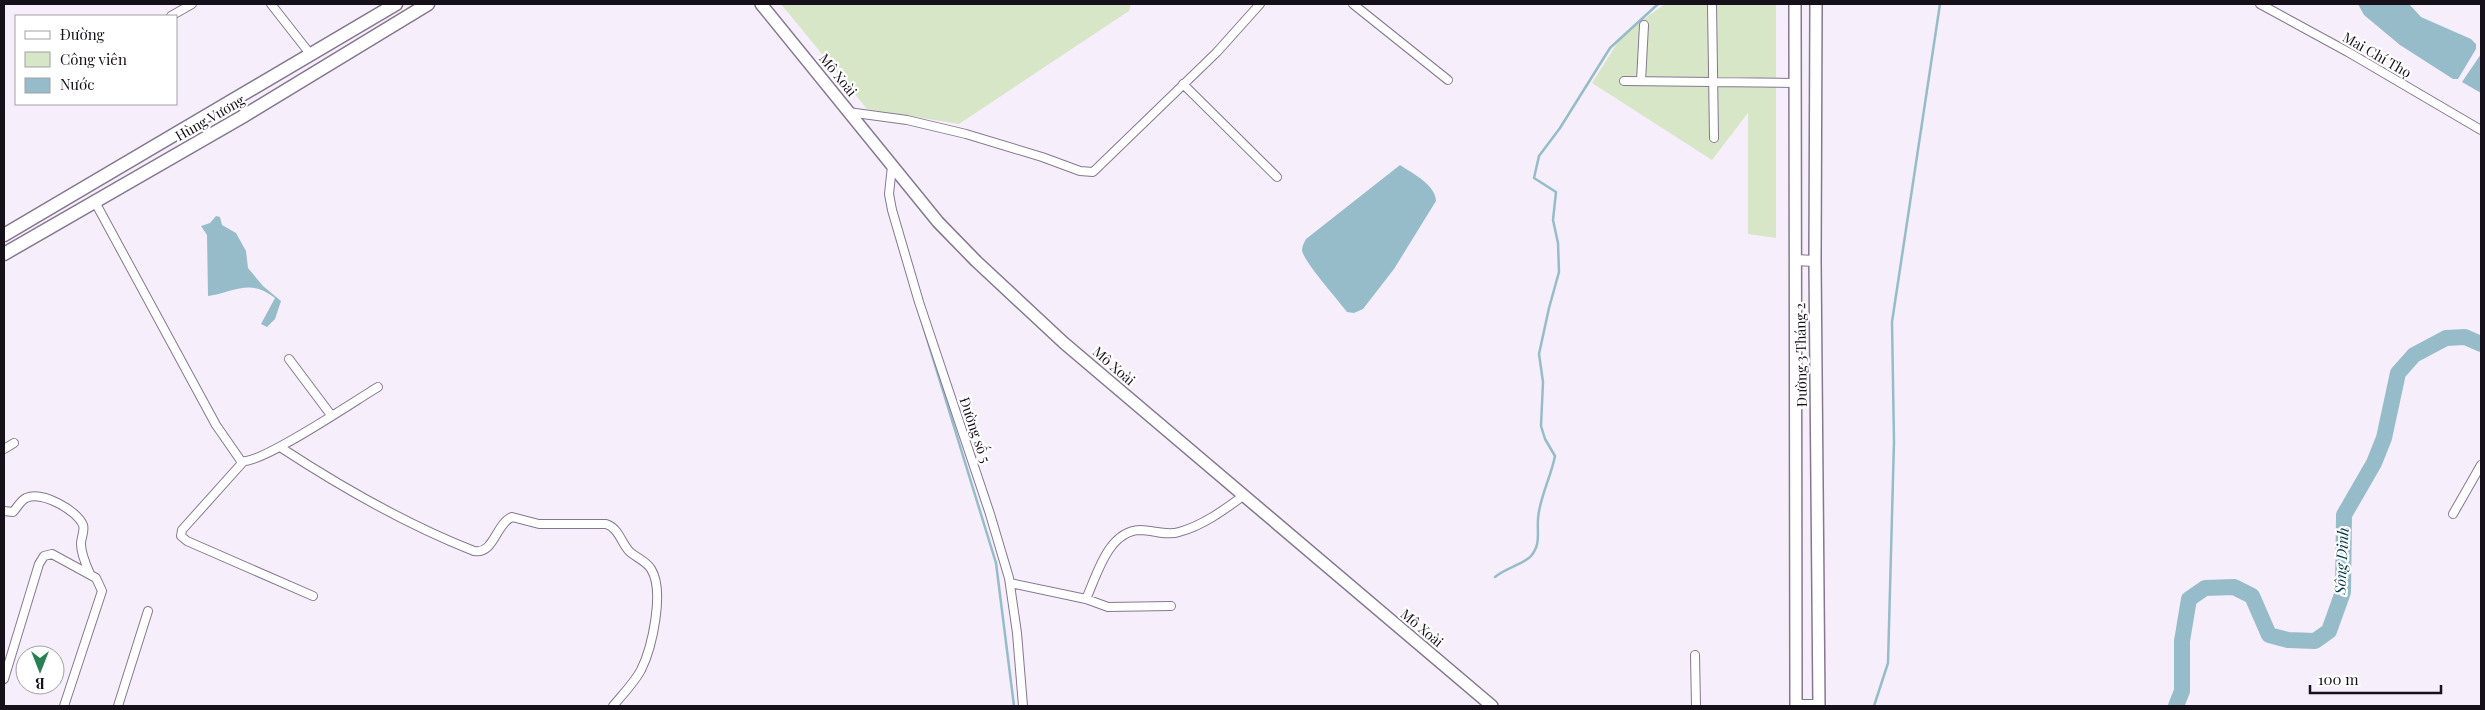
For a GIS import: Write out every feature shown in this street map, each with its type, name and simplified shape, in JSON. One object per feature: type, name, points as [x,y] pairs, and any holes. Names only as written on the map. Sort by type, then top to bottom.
[{"type":"main road","name":"Hùng Vương","points":[[4,254],[340,59],[428,4]]},
{"type":"main road","name":"Mô Xoài","points":[[761,4],[938,222],[976,261],[1064,343],[1492,706]]},
{"type":"main road","name":"Đường 3 Tháng 2","points":[[1795,4],[1796,706]]},
{"type":"main road","name":"Đường 3 Tháng 2","points":[[1816,4],[1815,261],[1819,706]]},
{"type":"main road","name":"Hùng Vương","points":[[4,235],[311,55],[390,5]]},
{"type":"main road","points":[[44,212],[52,226]]},
{"type":"street","points":[[173,15],[192,4]]},
{"type":"street","points":[[271,4],[311,55]]},
{"type":"street","points":[[848,112],[907,120],[966,134],[1042,156],[1087,173],[1097,170],[1217,52],[1260,4]]},
{"type":"street","points":[[1353,4],[1448,80]]},
{"type":"street","points":[[1712,4],[1714,138]]},
{"type":"street","name":"Mai Chí Thọ","points":[[2260,4],[2348,52],[2481,130]]},
{"type":"street","points":[[1642,81],[1644,24]]},
{"type":"street","points":[[1624,81],[1796,83]]},
{"type":"street","points":[[1183,84],[1277,177]]},
{"type":"street","name":"Đường số 5","points":[[892,166],[890,204],[919,302],[990,514],[1010,583],[1017,633],[1023,706]]},
{"type":"street","points":[[94,202],[216,425],[234,454],[244,462]]},
{"type":"street","points":[[1796,260],[1815,261]]},
{"type":"street","points":[[289,358],[331,415]]},
{"type":"street","points":[[313,596],[187,541],[181,536],[182,530],[244,462],[255,460],[280,447],[378,387]]},
{"type":"street","points":[[4,449],[14,443]]},
{"type":"street","points":[[280,447],[322,475],[390,513],[432,535],[474,551],[486,549],[505,521],[512,517],[540,524],[606,524],[612,527],[627,549],[652,571],[656,584],[654,622],[644,663],[635,680],[613,706]]},
{"type":"street","points":[[2452,514],[2481,465]]},
{"type":"street","points":[[4,511],[12,512],[26,498],[40,496],[54,501],[69,511],[80,521],[83,527],[82,549],[90,574]]},
{"type":"street","points":[[1086,599],[1108,554],[1124,533],[1137,530],[1178,533],[1216,514],[1243,496]]},
{"type":"street","points":[[4,680],[42,558],[52,554],[90,574],[100,582],[102,596],[64,706]]},
{"type":"street","points":[[1010,583],[1086,599],[1108,607],[1171,606]]},
{"type":"street","points":[[118,706],[148,611]]},
{"type":"street","points":[[1695,656],[1696,706]]},
{"type":"street","points":[[1796,706],[1819,706]]},
{"type":"green space","points":[[781,4],[1131,4],[1129,11],[959,124],[867,109]]},
{"type":"green space","points":[[1665,4],[1776,4],[1776,238],[1748,234],[1748,113],[1712,160],[1592,83],[1623,34]]},
{"type":"water","points":[[2358,4],[2409,4],[2421,17],[2471,39],[2476,44],[2476,49],[2458,79],[2453,79],[2400,45],[2364,15]]},
{"type":"water","points":[[2481,54],[2481,93],[2462,82]]},
{"type":"water","points":[[1400,165],[1428,185],[1435,195],[1436,201],[1394,269],[1363,309],[1354,313],[1347,312],[1308,263],[1302,250],[1303,246],[1306,239]]},
{"type":"water","points":[[216,216],[220,217],[222,225],[236,233],[246,251],[248,268],[263,286],[281,301],[275,319],[267,327],[261,324],[275,298],[266,292],[258,289],[242,288],[208,296],[207,235],[201,226],[210,223]]},
{"type":"waterway","points":[[1495,577],[1528,559],[1534,552],[1538,539],[1539,511],[1555,456],[1545,439],[1541,426],[1543,382],[1539,354],[1559,272],[1558,243],[1553,220],[1556,192],[1534,178],[1539,156],[1560,128],[1610,48],[1658,4]]},
{"type":"waterway","points":[[1874,706],[1888,663],[1894,442],[1892,322],[1940,4]]},
{"type":"waterway","points":[[919,313],[996,563],[1014,706]]},
{"type":"waterway","name":"Sông Dinh","points":[[2176,706],[2182,691],[2182,641],[2189,599],[2205,588],[2234,587],[2252,596],[2269,635],[2288,640],[2315,641],[2329,631],[2343,592],[2344,515],[2374,463],[2384,438],[2398,373],[2414,355],[2446,338],[2465,337],[2481,344]]}]
